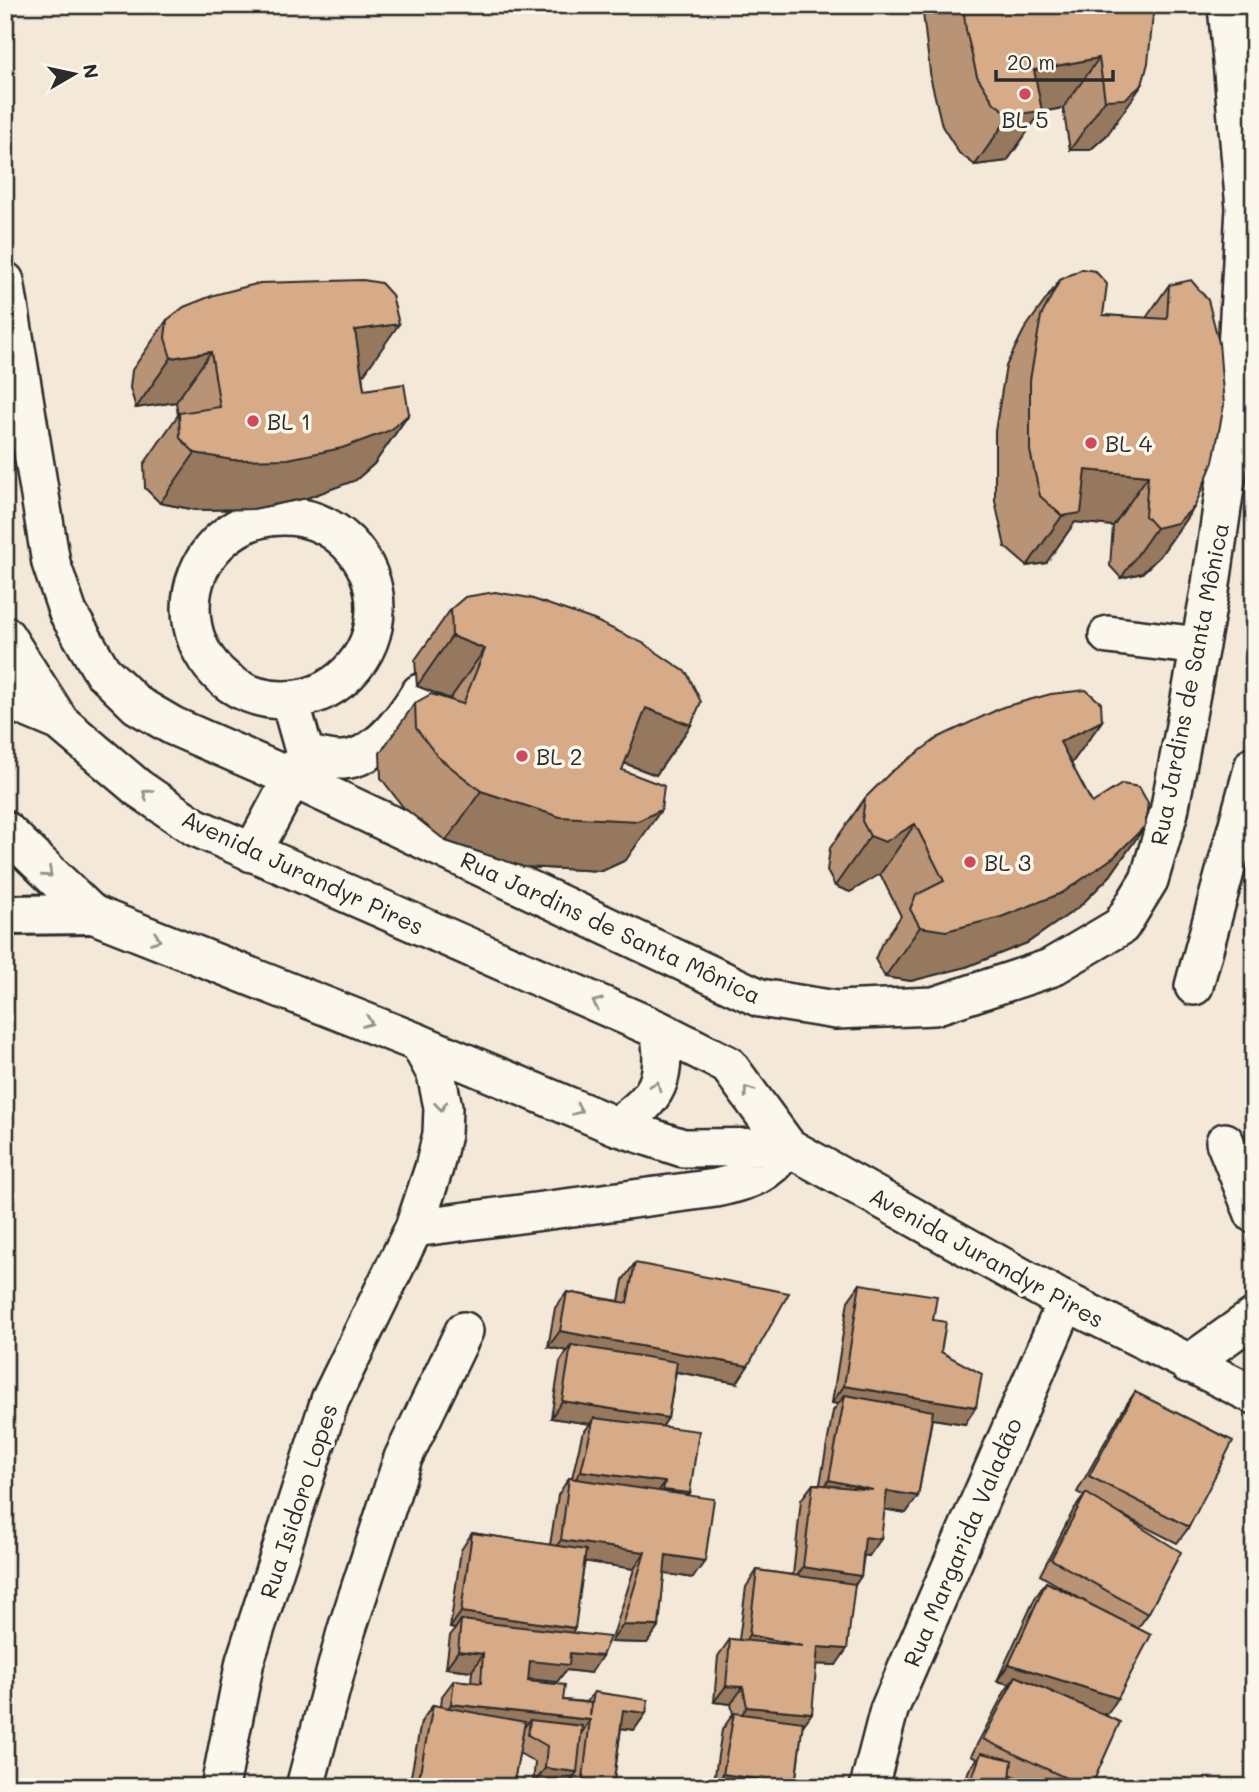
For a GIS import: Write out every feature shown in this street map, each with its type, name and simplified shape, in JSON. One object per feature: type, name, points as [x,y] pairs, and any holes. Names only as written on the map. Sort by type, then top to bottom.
[{"type":"main road","points":[[5,915],[92,914]]},
{"type":"street","name":"Rua Jardins de Santa Mônica","points":[[5,281],[51,563],[68,613],[102,671],[137,705],[173,726],[298,766],[760,998],[836,1010],[934,1006],[1050,968],[1121,926],[1149,880],[1169,812],[1200,646],[1232,439],[1245,221],[1235,60],[1227,5]]},
{"type":"street","points":[[276,515],[308,518],[337,533],[359,556],[373,585],[375,618],[366,649],[347,675],[321,693],[290,701],[257,697],[229,684],[206,660],[193,630],[191,598],[200,568],[219,541],[245,523],[276,515]]},
{"type":"street","name":"Avenida Jurandyr Pires","points":[[5,635],[60,722],[138,788],[195,827],[659,1030],[729,1065],[788,1146],[1066,1302],[1254,1395]]},
{"type":"street","points":[[1108,635],[1200,646]]},
{"type":"street","points":[[298,766],[344,760],[373,748],[402,722],[420,692]]},
{"type":"street","points":[[251,853],[298,766],[290,701]]},
{"type":"street","points":[[6,702],[60,722]]},
{"type":"street","points":[[1194,986],[1254,765]]},
{"type":"street","points":[[5,830],[92,914],[419,1042],[616,1126],[683,1148],[788,1146]]},
{"type":"street","points":[[616,1126],[641,1110],[659,1087],[665,1058],[659,1030]]},
{"type":"street","name":"Rua Isidoro Lopes","points":[[220,1787],[245,1661],[330,1400],[414,1228],[442,1134],[443,1107],[436,1074],[419,1042]]},
{"type":"street","points":[[1225,1142],[1254,1214]]},
{"type":"street","points":[[414,1228],[716,1188],[752,1180],[775,1165],[788,1146]]},
{"type":"street","name":"Rua Margarida Valadão","points":[[869,1787],[889,1710],[1066,1302]]},
{"type":"street","points":[[1188,1364],[1254,1317]]},
{"type":"street","points":[[305,1787],[346,1632],[403,1458],[464,1331]]},
{"type":"building","points":[[963,5],[1154,5],[1148,63],[1142,85],[1125,99],[1105,100],[1099,58],[1034,70],[1042,111],[1010,115],[994,103],[977,76]]},
{"type":"building","name":"BL 4","points":[[1082,269],[1095,271],[1107,284],[1103,315],[1167,319],[1169,285],[1191,280],[1208,300],[1219,343],[1224,405],[1213,462],[1195,506],[1177,523],[1156,528],[1145,516],[1148,476],[1086,470],[1081,513],[1062,516],[1040,496],[1030,451],[1030,380],[1041,316],[1060,280]]},
{"type":"building","points":[[363,280],[381,283],[392,295],[399,324],[355,330],[364,390],[404,384],[409,414],[391,430],[342,448],[288,459],[232,460],[195,453],[180,438],[179,413],[220,407],[211,352],[171,358],[165,338],[167,320],[184,307],[214,295],[260,283]]},
{"type":"building","points":[[495,592],[530,598],[594,620],[643,643],[687,673],[701,702],[691,725],[646,708],[622,770],[664,786],[661,810],[638,821],[560,817],[481,791],[438,757],[416,728],[415,703],[431,694],[463,704],[485,649],[452,636],[451,609],[465,597]]},
{"type":"building","name":"BL 3","points":[[1086,690],[1101,703],[1102,721],[1060,742],[1092,803],[1122,784],[1139,787],[1148,803],[1145,826],[1114,857],[1062,893],[1001,917],[946,931],[920,927],[910,909],[916,895],[944,881],[915,824],[885,842],[870,836],[862,821],[865,798],[891,772],[939,737],[1003,707],[1051,694]]},
{"type":"building","points":[[635,1263],[789,1293],[748,1366],[560,1331],[567,1292],[627,1303]]},
{"type":"building","points":[[860,1284],[937,1296],[933,1320],[946,1322],[941,1352],[982,1374],[976,1407],[844,1386]]},
{"type":"building","points":[[571,1345],[677,1362],[668,1418],[562,1401]]},
{"type":"building","points":[[1135,1392],[1233,1441],[1189,1527],[1089,1476]]},
{"type":"building","points":[[845,1395],[933,1411],[918,1496],[887,1491],[881,1539],[865,1537],[861,1576],[803,1567],[813,1484],[873,1490],[829,1480]]},
{"type":"building","points":[[594,1418],[699,1431],[690,1493],[663,1490],[665,1482],[581,1471]]},
{"type":"building","points":[[569,1478],[714,1499],[705,1561],[666,1555],[659,1626],[623,1625],[645,1552],[561,1540]]},
{"type":"building","points":[[1086,1493],[1181,1552],[1148,1614],[1051,1559]]},
{"type":"building","points":[[472,1533],[586,1550],[575,1628],[461,1612]]},
{"type":"building","points":[[757,1570],[855,1584],[847,1649],[818,1647],[812,1713],[747,1707],[743,1687],[726,1686],[730,1639],[803,1646],[749,1635]]},
{"type":"building","points":[[1046,1582],[1151,1635],[1118,1698],[1009,1664]]},
{"type":"building","points":[[461,1620],[610,1637],[602,1656],[570,1653],[569,1665],[530,1661],[528,1681],[565,1685],[563,1700],[591,1703],[590,1716],[594,1692],[648,1700],[646,1713],[623,1710],[613,1787],[582,1787],[590,1720],[451,1704],[454,1680],[481,1683],[483,1654],[458,1651]]},
{"type":"building","points":[[1016,1676],[1120,1722],[1091,1787],[1085,1787],[983,1739]]},
{"type":"building","points":[[433,1705],[525,1722],[513,1787],[437,1787],[418,1783]]},
{"type":"building","points":[[734,1713],[803,1722],[795,1785],[723,1774]]},
{"type":"building","points":[[530,1720],[582,1726],[577,1772],[545,1768],[547,1746],[528,1735]]},
{"type":"building","points":[[981,1753],[1012,1760],[1010,1779],[1033,1787],[969,1787]]},
{"type":"building","points":[[712,1780],[769,1787],[711,1787]]},
{"type":"place","name":"BL 5","points":[[1025,94]]},
{"type":"place","name":"BL 1","points":[[253,421]]},
{"type":"place","name":"BL 4","points":[[1091,443]]},
{"type":"place","name":"BL 2","points":[[522,756]]},
{"type":"place","name":"BL 3","points":[[970,862]]}]
